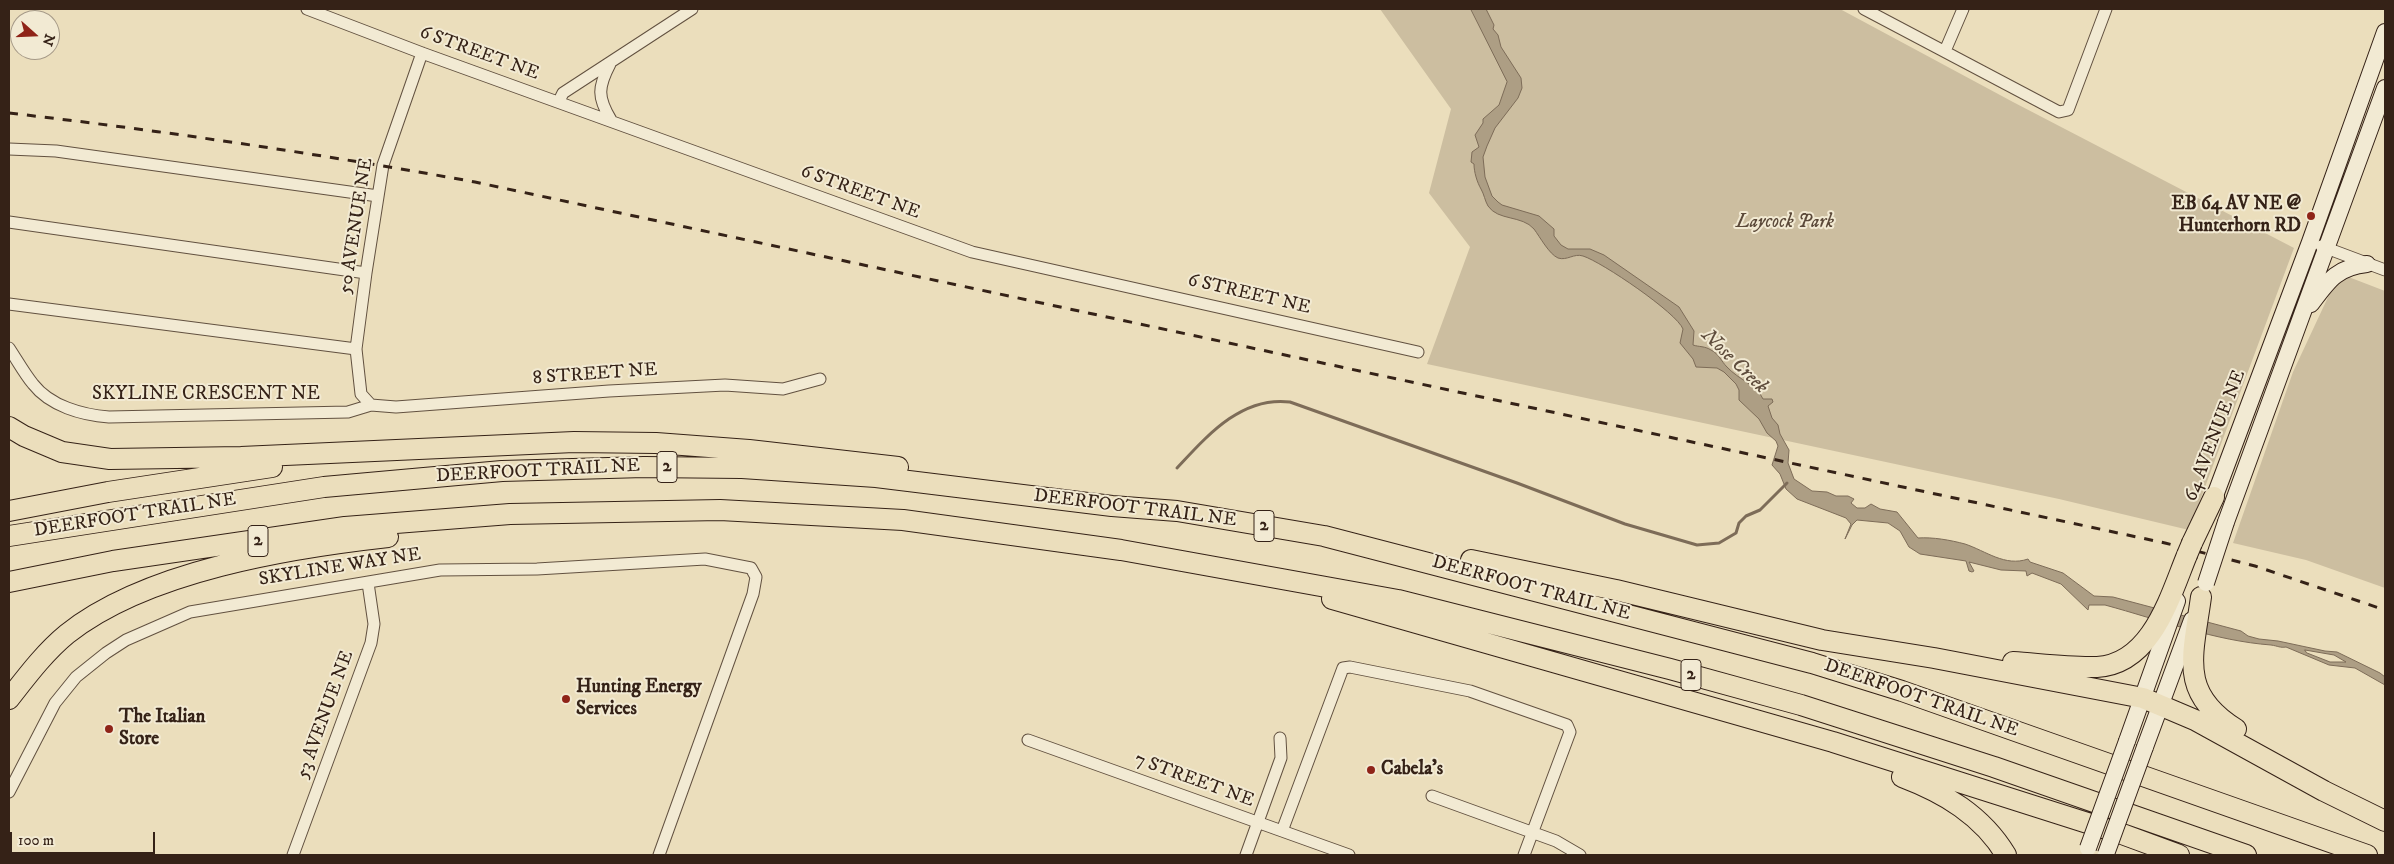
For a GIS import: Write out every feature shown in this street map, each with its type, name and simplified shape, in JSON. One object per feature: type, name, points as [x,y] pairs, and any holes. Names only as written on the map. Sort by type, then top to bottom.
[{"type":"highway","points":[[9,426],[30,439],[62,452],[110,459],[241,457],[548,442],[656,443],[878,463],[1112,506]]},
{"type":"highway","points":[[9,511],[108,492],[328,459],[548,442]]},
{"type":"highway","name":"DEERFOOT TRAIL NE","points":[[9,536],[324,487],[493,472],[602,468],[742,468],[866,476],[1112,506],[1177,512],[1324,536],[1415,558],[1812,663],[1902,690],[2368,855]]},
{"type":"highway","points":[[1934,658],[2098,667],[2120,661],[2142,645],[2159,621],[2214,498]]},
{"type":"highway","name":"2","points":[[9,582],[113,561],[345,528],[510,514],[720,510],[903,520],[1121,550],[1398,600],[1670,669],[1801,705],[1994,767],[2246,855]]},
{"type":"highway","points":[[9,699],[44,656],[67,634],[98,613],[160,584],[269,556],[369,539],[454,529],[510,514]]},
{"type":"highway","points":[[1121,550],[1142,560],[1304,591],[1607,679],[1694,700],[2080,820],[2179,855]]},
{"type":"highway","points":[[1415,558],[1433,552],[1616,590],[1822,640],[1934,658],[2151,701],[2195,720],[2324,791],[2385,821]]},
{"type":"highway","points":[[2203,590],[2192,664],[2196,686],[2201,697],[2218,718],[2282,758],[2324,791]]},
{"type":"highway","points":[[1694,700],[1754,725],[1812,744],[1937,792],[1981,822],[2006,855]]},
{"type":"main road","name":"64 AVENUE NE","points":[[2214,498],[2310,242],[2385,32]]},
{"type":"main road","name":"64 AVENUE NE","points":[[2098,854],[2127,741],[2151,701],[2203,590],[2226,522],[2385,88]]},
{"type":"main road","points":[[2300,320],[2332,277],[2352,266],[2367,264]]},
{"type":"main road","name":"64 AVENUE NE","points":[[2098,854],[2145,747],[2151,701],[2196,539]]},
{"type":"street","name":"6 STREET NE","points":[[307,9],[422,53],[972,252],[1418,352]]},
{"type":"street","points":[[559,101],[563,93],[692,9]]},
{"type":"street","points":[[1864,9],[2059,112],[2068,110],[2106,9]]},
{"type":"street","points":[[1945,51],[1963,9]]},
{"type":"street","name":"50 AVENUE NE","points":[[371,405],[360,394],[356,349],[366,274],[378,196],[389,143],[422,53]]},
{"type":"street","points":[[610,120],[602,106],[600,94],[602,80],[611,63]]},
{"type":"street","points":[[9,149],[56,151],[378,196]]},
{"type":"street","points":[[9,222],[366,274]]},
{"type":"street","points":[[2310,242],[2385,270]]},
{"type":"street","points":[[9,304],[356,349]]},
{"type":"street","name":"SKYLINE CRESCENT NE","points":[[9,348],[34,386],[58,404],[88,415],[109,417],[348,412],[371,405]]},
{"type":"street","name":"8 STREET NE","points":[[371,405],[396,407],[609,391],[715,386],[783,388],[820,379]]},
{"type":"street","name":"SKYLINE WAY NE","points":[[9,792],[65,689],[87,666],[126,640],[180,616],[204,609],[440,570],[537,569],[705,559],[751,568],[756,577],[754,594],[659,855]]},
{"type":"street","name":"53 AVENUE NE","points":[[293,855],[370,643],[374,624],[368,583]]},
{"type":"street","points":[[1282,831],[1343,668],[1350,666],[1470,691],[1567,725],[1570,732],[1524,855]]},
{"type":"street","points":[[1246,855],[1281,758],[1280,738]]},
{"type":"street","name":"7 STREET NE","points":[[1028,740],[1349,855]]},
{"type":"street","points":[[1432,796],[1556,841],[1580,855]]},
{"type":"green space","name":"Laycock Park","points":[[1380,9],[1840,9],[2013,102],[2294,248],[2189,530],[2059,499],[1427,364],[1470,247],[1429,193],[1451,109]]},
{"type":"green space","points":[[2346,276],[2385,291],[2385,588],[2306,560],[2233,543],[2293,372],[2329,295]]},
{"type":"shaded area","points":[[1471,9],[1486,9],[1494,25],[1493,29],[1498,35],[1501,47],[1521,78],[1522,88],[1518,98],[1495,128],[1483,157],[1485,177],[1492,196],[1502,205],[1539,216],[1554,229],[1554,236],[1561,245],[1568,249],[1590,249],[1604,255],[1679,307],[1694,331],[1693,345],[1714,352],[1732,372],[1757,390],[1763,399],[1772,399],[1773,402],[1768,406],[1772,418],[1778,425],[1780,434],[1789,450],[1788,463],[1794,479],[1812,491],[1827,492],[1836,496],[1848,496],[1854,499],[1851,503],[1857,508],[1865,508],[1871,504],[1880,509],[1897,512],[1918,538],[1936,538],[1965,544],[2003,560],[2020,561],[2028,559],[2030,562],[2063,573],[2094,596],[2113,597],[2241,631],[2248,636],[2259,639],[2337,652],[2380,673],[2385,677],[2385,685],[2355,668],[2329,665],[2286,647],[2250,643],[2209,635],[2105,605],[2089,605],[2088,610],[2061,584],[2032,573],[2027,576],[2026,571],[2001,570],[1969,562],[1974,571],[1972,572],[1969,571],[1966,561],[1920,554],[1909,547],[1900,531],[1888,523],[1857,520],[1852,525],[1845,539],[1851,524],[1846,518],[1797,499],[1786,489],[1780,474],[1772,465],[1778,446],[1776,441],[1767,433],[1759,419],[1739,400],[1739,390],[1736,384],[1724,372],[1717,368],[1696,367],[1693,359],[1680,343],[1683,329],[1668,312],[1654,300],[1593,260],[1580,255],[1564,259],[1558,258],[1548,249],[1529,225],[1498,214],[1488,206],[1477,180],[1474,164],[1471,162],[1472,152],[1479,147],[1475,135],[1483,123],[1483,119],[1499,105],[1507,82]],"holes":[[[2305,650],[2334,655],[2346,662],[2330,662],[2307,653]]]},
{"type":"waterway","points":[[1177,468],[1213,431],[1241,412],[1256,405],[1272,402],[1290,402],[1517,483],[1625,524],[1697,545],[1719,543],[1736,533],[1739,523],[1746,516],[1760,510],[1787,483]]},
{"type":"railway","points":[[9,113],[126,127],[242,144],[475,182],[2165,543],[2255,566],[2385,610]]},
{"type":"place","name":"EB 64 AV NE @ Hunterhorn RD","points":[[2311,216]]},
{"type":"place","name":"Hunting Energy Services","points":[[566,699]]},
{"type":"place","name":"The Italian Store","points":[[109,729]]},
{"type":"place","name":"Cabela's","points":[[1371,770]]},
{"type":"water label","name":"Nose Creek","points":[[1734,362]]}]
